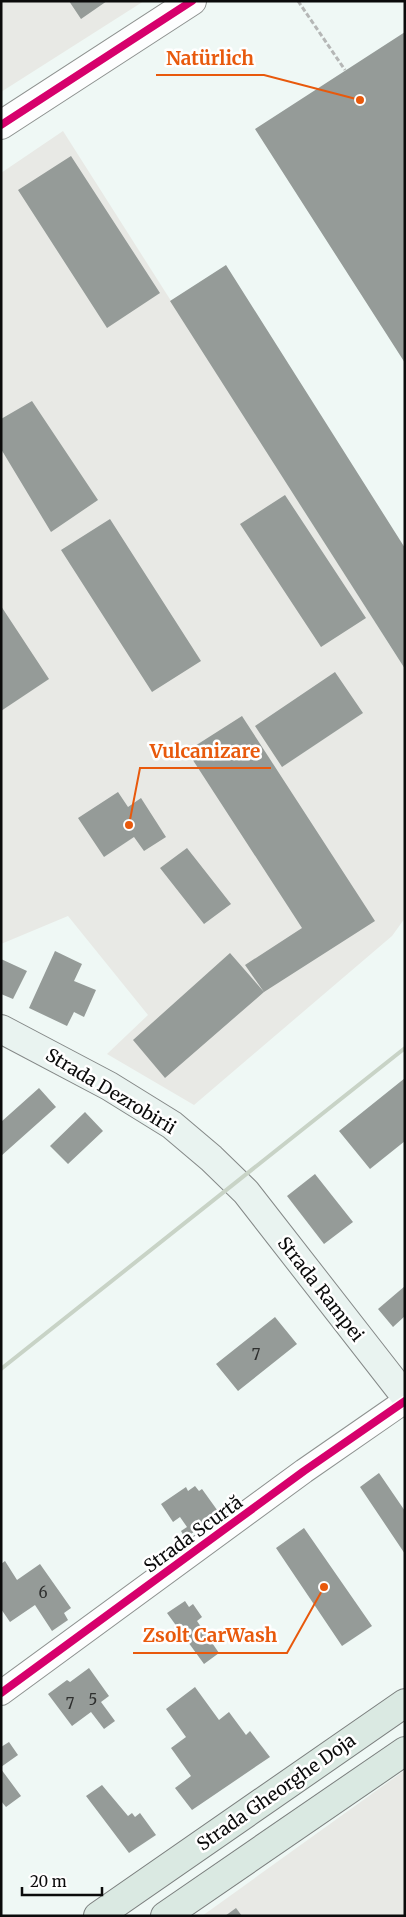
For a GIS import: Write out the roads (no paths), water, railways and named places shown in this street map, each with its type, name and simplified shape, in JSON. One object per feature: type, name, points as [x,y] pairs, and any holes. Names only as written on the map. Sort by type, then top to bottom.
[{"type":"main road","name":"Strada Dezrobirii","points":[[1,1029],[109,1086],[172,1125],[211,1158],[236,1183]]},
{"type":"main road","name":"Strada Rampei","points":[[236,1183],[246,1192],[405,1396]]},
{"type":"main road","name":"Strada Gheorghe Doja","points":[[98,1916],[405,1703]]},
{"type":"main road","points":[[165,1916],[405,1750]]},
{"type":"street","points":[[1,125],[192,1]]},
{"type":"street","name":"Strada Scurtă","points":[[1,1692],[275,1492],[405,1401]]},
{"type":"railway","points":[[1,1369],[405,1048]]},
{"type":"place","name":"Natürlich","points":[[360,100]]},
{"type":"place","name":"Vulcanizare","points":[[129,825]]},
{"type":"place","name":"Zsolt CarWash","points":[[324,1587]]}]
